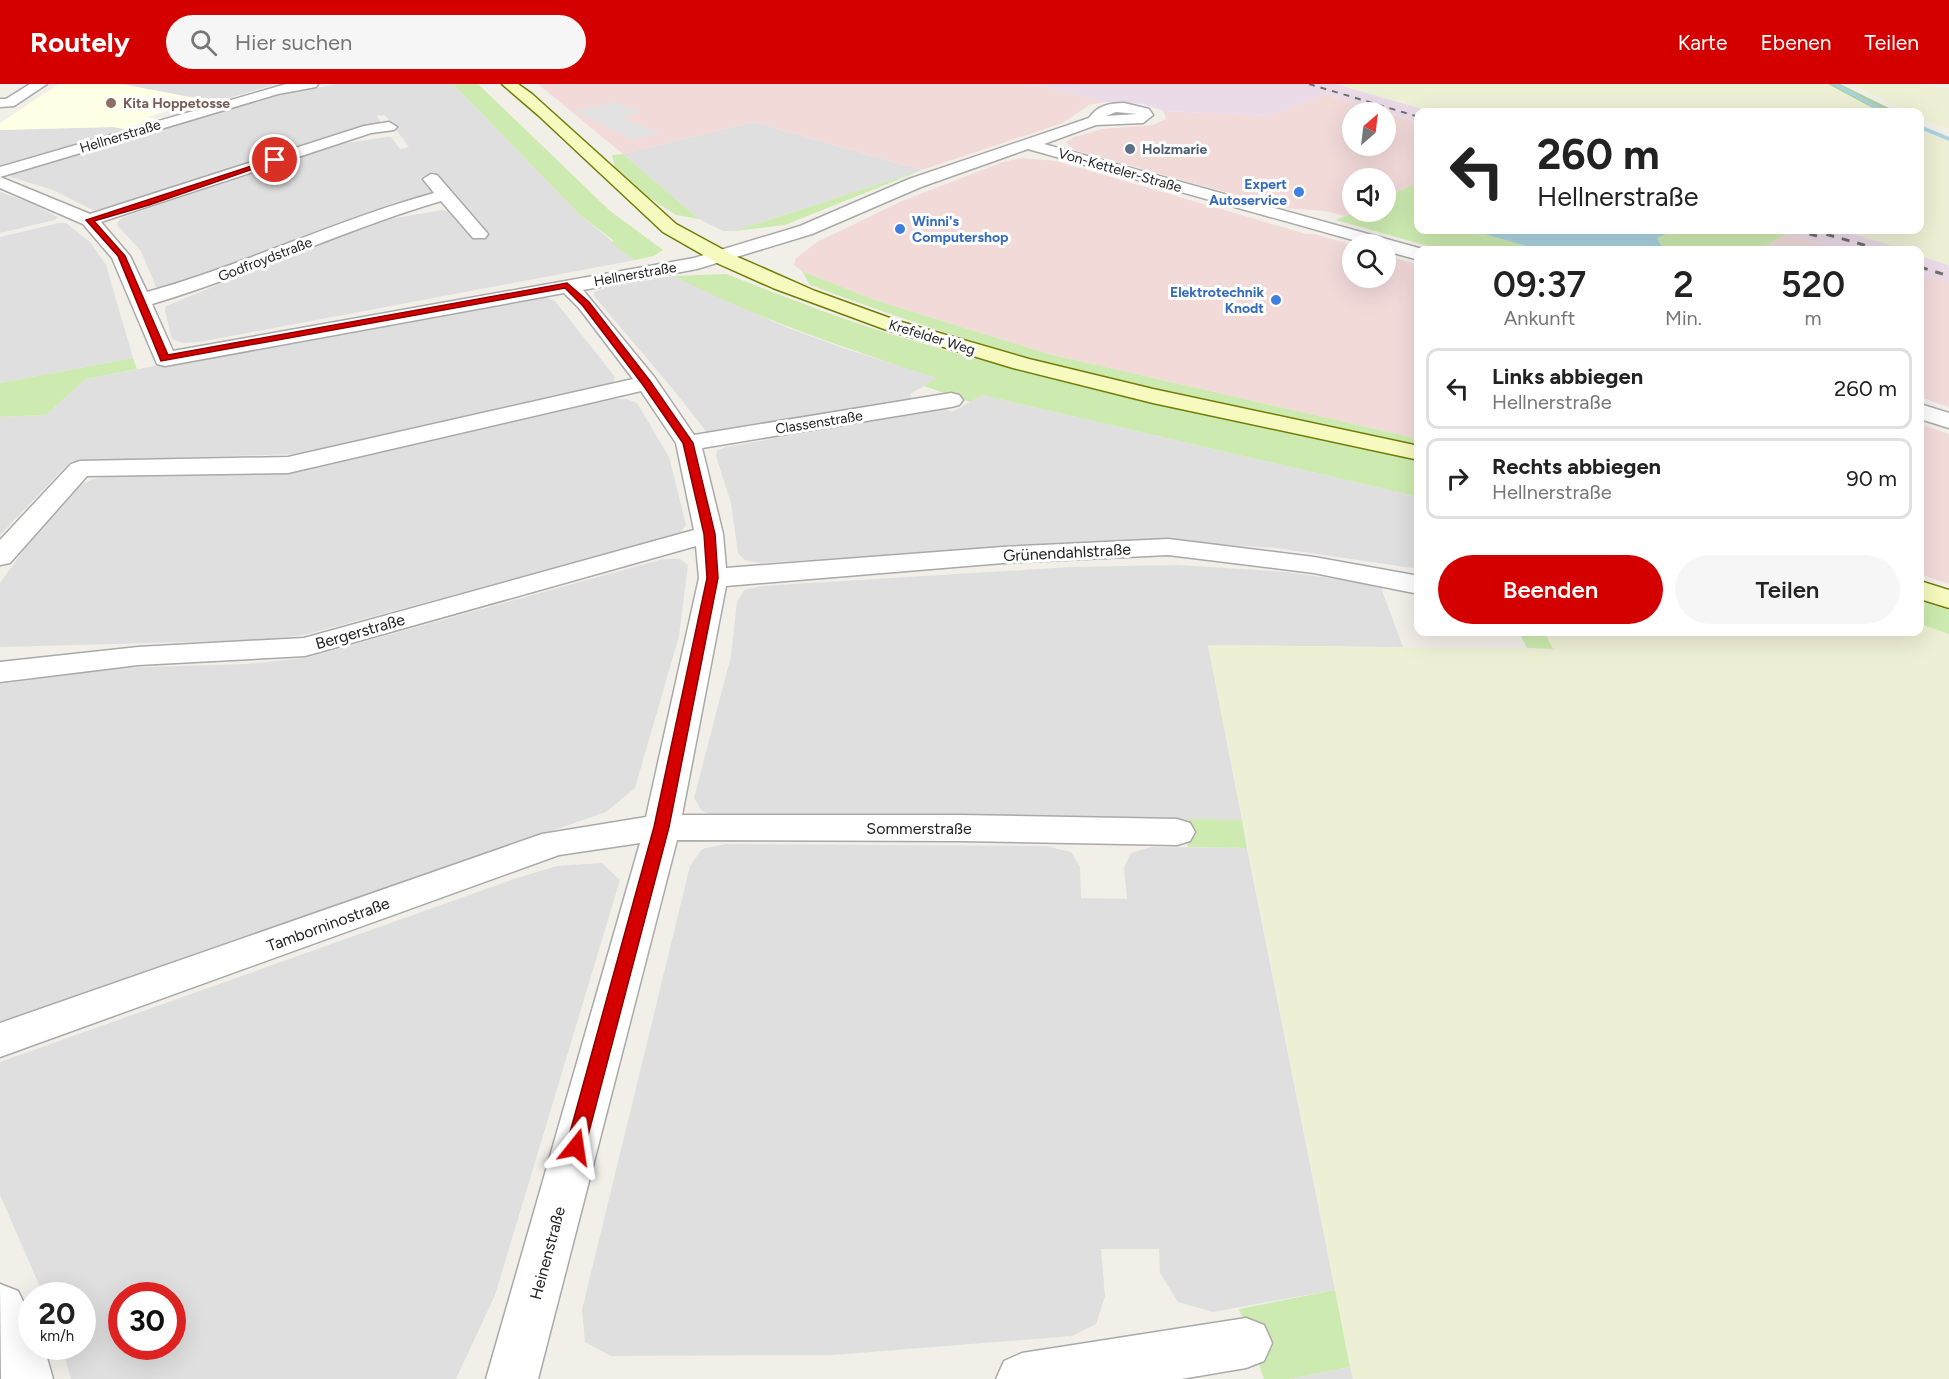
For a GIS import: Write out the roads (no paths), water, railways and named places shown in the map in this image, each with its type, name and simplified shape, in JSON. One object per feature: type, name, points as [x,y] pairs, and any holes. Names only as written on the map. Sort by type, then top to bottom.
[{"type":"street","points":[[0,103],[9,103],[40,84]]},
{"type":"street","name":"Hellnerstraße","points":[[0,172],[276,90],[311,84]]},
{"type":"street","name":"Krefelder Weg","points":[[509,84],[545,112],[615,182],[661,222],[721,256],[815,298],[932,338],[1012,361],[1197,406],[1414,452]]},
{"type":"street","name":"Von-Ketteler-Straße","points":[[721,256],[821,224],[915,183],[1094,121]]},
{"type":"street","points":[[89,220],[369,129],[391,129]]},
{"type":"street","name":"Von-Ketteler-Straße","points":[[1027,144],[1350,234]]},
{"type":"street","points":[[430,178],[479,234]]},
{"type":"street","name":"Hellnerstraße","points":[[0,183],[89,220],[121,256],[142,300],[165,359],[697,263],[721,256]]},
{"type":"street","name":"Godfroydstraße","points":[[142,300],[189,289],[386,212],[450,200]]},
{"type":"street","name":"Von-Ketteler-Straße","points":[[1396,247],[1414,252]]},
{"type":"street","name":"Heinenstraße","points":[[521,1378],[662,827],[712,578],[710,534],[688,443],[647,383],[586,304],[567,285]]},
{"type":"street","points":[[0,557],[80,470],[288,465],[647,383]]},
{"type":"street","name":"Classenstraße","points":[[688,443],[951,400]]},
{"type":"street","points":[[1924,412],[1949,421]]},
{"type":"street","name":"Bergerstraße","points":[[0,672],[138,656],[305,647],[710,534]]},
{"type":"street","name":"Grünendahlstraße","points":[[712,578],[1004,555],[1168,548],[1314,565],[1414,584]]},
{"type":"street","points":[[1924,591],[1949,599]]},
{"type":"street","name":"Sommerstraße","points":[[662,827],[1177,832]]},
{"type":"street","name":"Tamborninostraße","points":[[0,1040],[555,843],[662,827]]},
{"type":"street","points":[[0,1308],[18,1347],[27,1379]]},
{"type":"street","points":[[1022,1379],[1246,1344]]},
{"type":"water","points":[[1483,234],[1666,234],[1657,238],[1661,246],[1527,246]]},
{"type":"waterway","points":[[1834,84],[1879,108]]},
{"type":"waterway","points":[[1924,129],[1949,139]]},
{"type":"railway","points":[[1309,84],[1414,116]]},
{"type":"railway","points":[[1809,234],[1817,236]]},
{"type":"railway","points":[[1825,234],[1868,246]]},
{"type":"railway","points":[[1924,268],[1949,276]]},
{"type":"place","name":"Kita Hoppetosse","points":[[111,103]]},
{"type":"place","name":"Holzmarie","points":[[1130,149]]},
{"type":"place","name":"Expert Autoservice","points":[[1299,192]]},
{"type":"place","name":"Winni's Computershop","points":[[900,229]]},
{"type":"place","name":"Elektrotechnik Knodt","points":[[1276,300]]}]
